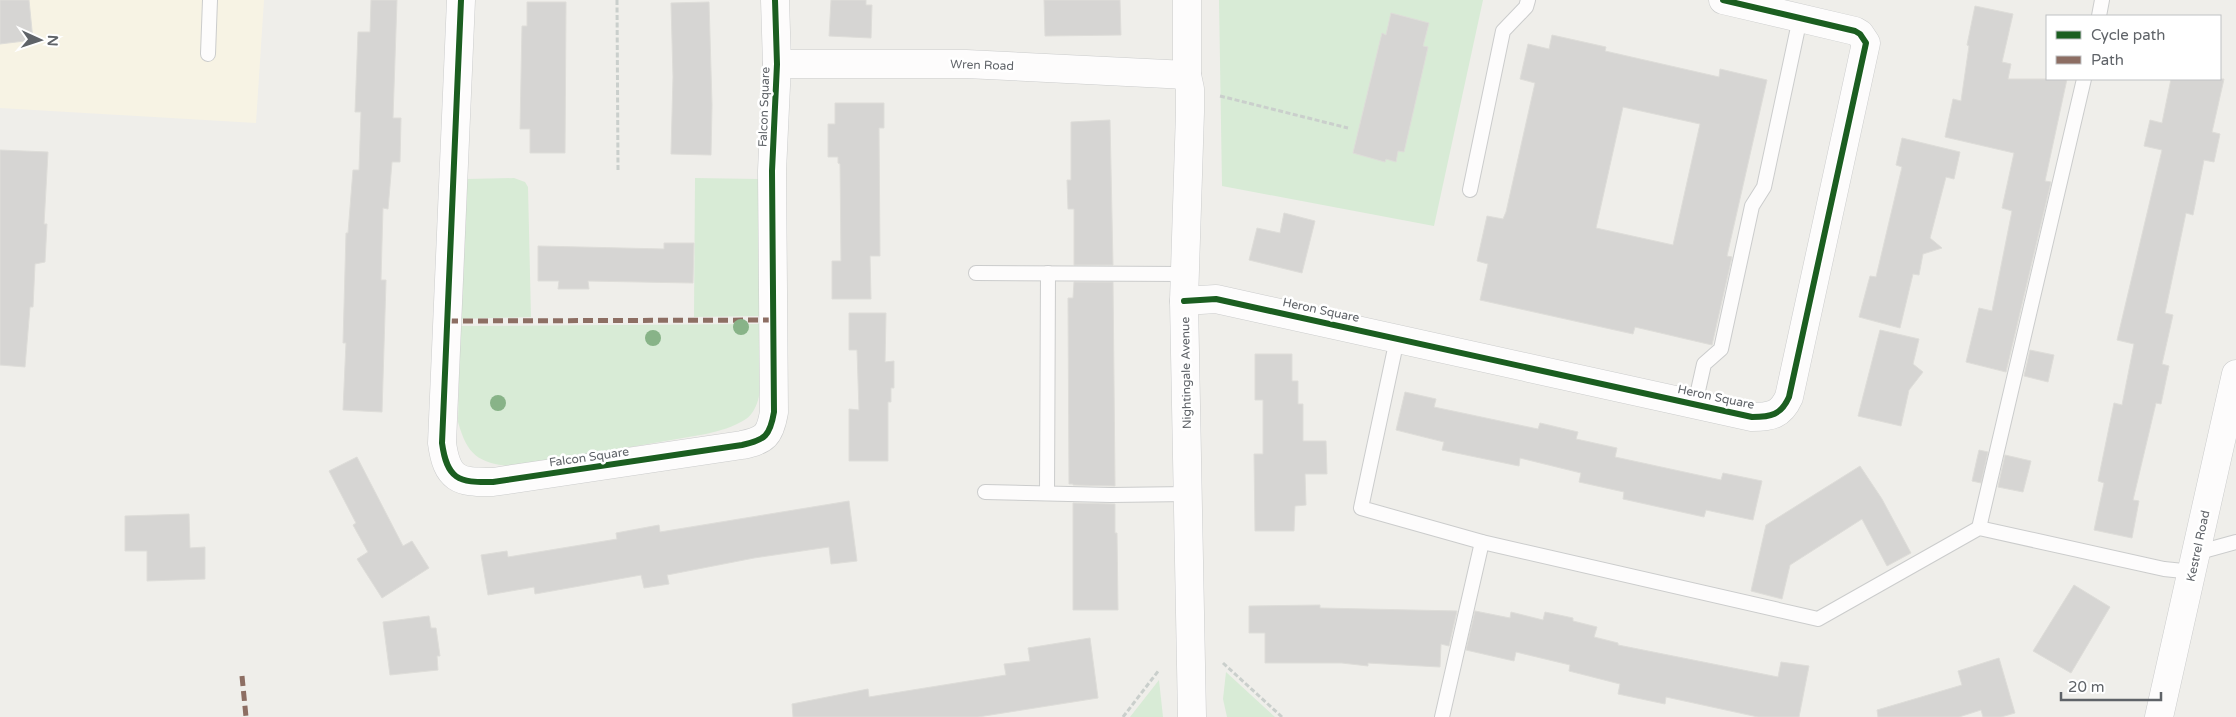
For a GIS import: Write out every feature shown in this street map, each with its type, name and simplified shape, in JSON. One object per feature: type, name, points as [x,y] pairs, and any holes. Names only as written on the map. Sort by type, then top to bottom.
[{"type":"street","name":"Falcon Square","points":[[461,0],[442,443],[447,467],[454,475],[470,482],[493,482],[742,445],[758,441],[768,434],[774,412],[772,171],[777,64],[775,0]]},
{"type":"street","name":"Nightingale Avenue","points":[[1187,0],[1189,82],[1185,287],[1192,717]]},
{"type":"street","name":"Heron Square","points":[[1185,287],[1216,299],[1752,417],[1770,417],[1778,414],[1784,408],[1789,397],[1866,49],[1863,38],[1855,31],[1793,11],[1723,0]]},
{"type":"street","name":"Wren Road","points":[[777,64],[966,64],[1189,82]]},
{"type":"street","name":"Kestrel Road","points":[[2159,717],[2236,374]]},
{"type":"lane","points":[[208,54],[210,0]]},
{"type":"lane","points":[[1470,190],[1503,31],[1526,7],[1528,0]]},
{"type":"lane","points":[[2099,15],[2102,0]]},
{"type":"lane","points":[[1695,404],[1704,364],[1721,349],[1752,206],[1764,186],[1793,11]]},
{"type":"lane","points":[[1979,528],[2084,80]]},
{"type":"lane","points":[[976,273],[1048,273],[1185,287]]},
{"type":"lane","points":[[1047,493],[1048,273]]},
{"type":"lane","points":[[1398,339],[1361,508],[1482,542],[1818,619],[1979,528],[2164,569],[2194,562],[2236,542]]},
{"type":"lane","points":[[985,492],[1189,494]]},
{"type":"lane","points":[[1442,717],[1482,542]]},
{"type":"path","points":[[617,0],[618,170]]},
{"type":"path","points":[[1189,82],[1348,128]]},
{"type":"shaded area","points":[[0,0],[264,0],[256,123],[0,108]]},
{"type":"green space","points":[[1219,0],[1483,0],[1434,226],[1222,186]]},
{"type":"green space","points":[[514,178],[525,182],[528,187],[531,317],[460,319],[467,179]]},
{"type":"green space","points":[[695,178],[759,179],[760,316],[694,317]]},
{"type":"green space","points":[[761,324],[762,375],[758,402],[753,412],[737,424],[706,434],[515,467],[492,463],[477,456],[471,451],[462,434],[458,422],[460,326]]},
{"type":"green space","points":[[1226,672],[1275,717],[1227,717],[1223,699]]},
{"type":"green space","points":[[1159,680],[1163,717],[1130,717]]},
{"type":"building","points":[[0,0],[29,0],[33,40],[0,44]]},
{"type":"building","points":[[371,0],[397,0],[393,118],[401,118],[400,162],[392,162],[388,209],[383,208],[381,280],[386,280],[382,412],[343,410],[346,343],[343,343],[346,233],[348,233],[353,170],[359,170],[361,112],[355,112],[358,32],[370,32]]},
{"type":"building","points":[[831,0],[866,0],[866,5],[872,5],[871,38],[829,36]]},
{"type":"building","points":[[1044,0],[1120,0],[1121,35],[1045,36]]},
{"type":"building","points":[[527,2],[566,2],[565,153],[530,153],[530,129],[520,129],[522,26],[527,26]]},
{"type":"building","points":[[709,2],[712,105],[711,155],[671,154],[673,77],[671,3]]},
{"type":"building","points":[[1975,6],[2013,14],[2002,62],[2011,64],[2008,79],[2067,80],[2045,181],[2051,182],[2006,372],[1966,362],[1979,308],[1992,311],[2012,211],[2002,208],[2014,153],[1945,137],[1953,99],[1961,101],[1969,46],[1967,45]]},
{"type":"building","points":[[1391,13],[1429,23],[1423,46],[1428,47],[1404,152],[1398,151],[1396,162],[1386,159],[1385,162],[1353,153],[1382,33],[1386,35]]},
{"type":"building","points":[[1552,35],[1606,47],[1605,51],[1719,77],[1720,69],[1767,80],[1727,256],[1732,257],[1712,345],[1635,327],[1633,334],[1480,300],[1488,264],[1477,261],[1487,216],[1503,219],[1506,212],[1535,83],[1520,79],[1528,44],[1549,49]],"holes":[[[1623,107],[1700,124],[1673,245],[1596,228]]]},
{"type":"building","points":[[2224,79],[2212,132],[2220,134],[2214,162],[2204,160],[2193,215],[2186,213],[2165,313],[2173,315],[2162,364],[2169,366],[2161,404],[2156,403],[2133,500],[2139,501],[2132,538],[2094,530],[2104,483],[2098,481],[2114,403],[2122,405],[2134,344],[2117,340],[2162,150],[2144,146],[2150,120],[2162,123],[2171,80]]},
{"type":"building","points":[[835,103],[884,103],[884,128],[879,128],[880,256],[870,256],[871,299],[832,299],[832,261],[841,261],[840,164],[838,163],[838,157],[828,157],[828,124],[835,124]]},
{"type":"building","points":[[1110,120],[1113,265],[1074,265],[1074,209],[1068,209],[1067,180],[1071,180],[1071,122]]},
{"type":"building","points":[[1902,138],[1960,152],[1954,179],[1946,177],[1930,238],[1942,248],[1923,254],[1919,275],[1913,274],[1900,328],[1859,317],[1870,276],[1876,277],[1902,167],[1896,165]]},
{"type":"building","points":[[0,150],[48,152],[44,224],[47,224],[45,262],[35,264],[33,307],[30,307],[25,367],[0,365]]},
{"type":"building","points":[[1284,213],[1315,221],[1302,273],[1249,260],[1257,228],[1280,233]]},
{"type":"building","points":[[664,243],[694,243],[693,283],[588,281],[589,289],[558,289],[559,281],[538,281],[538,246],[664,249]]},
{"type":"building","points":[[1074,282],[1113,282],[1115,486],[1069,484],[1068,298],[1073,298]]},
{"type":"building","points":[[849,313],[886,313],[885,362],[894,361],[894,388],[891,388],[891,402],[888,402],[888,461],[849,461],[849,409],[859,410],[857,350],[849,350]]},
{"type":"building","points":[[1880,330],[1919,339],[1913,364],[1923,372],[1909,390],[1901,426],[1858,416]]},
{"type":"building","points":[[2030,350],[2054,355],[2048,382],[2024,376]]},
{"type":"building","points":[[1255,354],[1292,354],[1292,381],[1298,381],[1298,404],[1303,404],[1303,441],[1326,441],[1327,474],[1305,474],[1306,505],[1295,506],[1294,531],[1255,531],[1254,454],[1263,454],[1263,400],[1255,400]]},
{"type":"building","points":[[1405,392],[1436,399],[1434,407],[1538,429],[1540,423],[1578,432],[1576,439],[1617,448],[1615,457],[1721,480],[1723,473],[1762,481],[1753,520],[1706,510],[1704,517],[1623,499],[1624,492],[1579,482],[1581,473],[1520,458],[1519,466],[1442,450],[1444,442],[1396,430]]},
{"type":"building","points":[[1979,450],[1988,452],[1981,483],[1972,481]]},
{"type":"building","points":[[2005,455],[2031,461],[2023,492],[1998,487]]},
{"type":"building","points":[[357,457],[403,546],[412,541],[429,568],[382,598],[357,559],[368,552],[353,525],[356,523],[329,471]]},
{"type":"building","points":[[1860,466],[1882,499],[1911,553],[1887,566],[1862,519],[1790,565],[1782,599],[1751,591],[1766,525]]},
{"type":"building","points":[[849,501],[857,561],[831,564],[829,547],[754,558],[667,575],[669,584],[644,588],[641,575],[535,594],[534,587],[488,595],[481,555],[507,551],[508,557],[617,539],[616,533],[659,525],[660,532]]},
{"type":"building","points":[[1073,503],[1115,504],[1118,610],[1073,610]]},
{"type":"building","points":[[189,514],[190,548],[205,547],[205,579],[147,581],[147,551],[125,551],[125,516]]},
{"type":"building","points":[[2074,585],[2110,607],[2071,673],[2033,651]]},
{"type":"building","points":[[1320,605],[1320,608],[1457,611],[1449,646],[1441,644],[1440,667],[1368,663],[1368,666],[1342,663],[1265,663],[1265,633],[1249,633],[1249,606]]},
{"type":"building","points":[[1475,611],[1510,618],[1511,612],[1543,620],[1545,612],[1573,618],[1573,621],[1597,627],[1594,637],[1618,643],[1618,645],[1778,677],[1781,662],[1809,666],[1799,717],[1758,717],[1666,697],[1665,704],[1618,694],[1620,684],[1569,671],[1570,665],[1516,652],[1514,661],[1466,650]]},
{"type":"building","points":[[429,616],[431,628],[436,628],[440,656],[437,656],[438,670],[390,675],[383,622]]},
{"type":"building","points":[[1090,638],[1098,698],[978,717],[793,717],[792,704],[868,689],[869,697],[1006,675],[1004,664],[1030,661],[1028,648]]},
{"type":"building","points":[[1999,658],[2015,713],[2001,717],[1983,717],[1981,710],[1959,717],[1878,717],[1877,710],[1962,685],[1958,671]]},
{"type":"marked path","points":[[448,321],[774,320]]},
{"type":"marked path","points":[[242,676],[246,717]]},
{"type":"cycle path","points":[[461,0],[442,443],[444,455],[451,471],[463,480],[481,482],[493,482],[742,445],[761,439],[768,432],[774,412],[772,171],[777,64],[775,0]]},
{"type":"cycle path","points":[[1184,301],[1216,299],[1752,417],[1775,414],[1783,408],[1789,397],[1866,43],[1860,34],[1855,31],[1723,0]]}]
